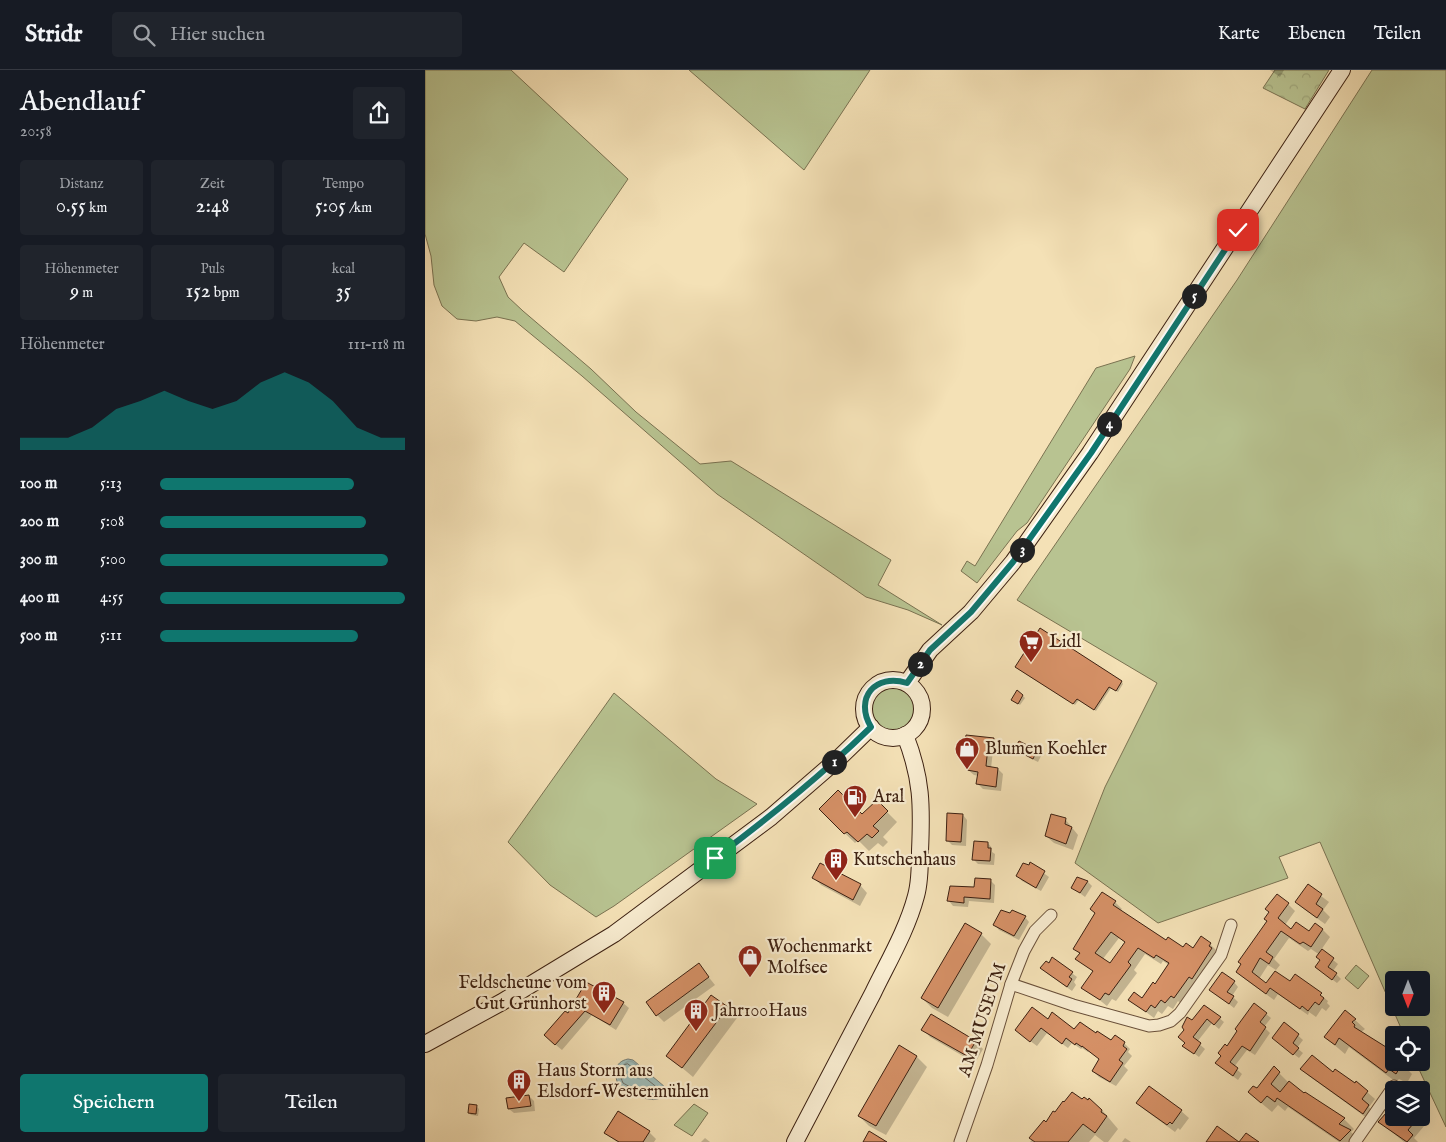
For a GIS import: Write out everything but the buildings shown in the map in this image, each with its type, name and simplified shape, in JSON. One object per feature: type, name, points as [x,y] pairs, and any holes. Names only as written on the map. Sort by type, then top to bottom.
[{"type":"main road","points":[[907,683],[930,650],[971,612],[1013,562],[1091,453],[1342,70]]},
{"type":"main road","points":[[887,680],[907,683],[918,694],[922,710],[917,725],[905,735],[896,738],[878,733],[866,719],[864,709],[866,699],[871,690],[887,680]]},
{"type":"main road","points":[[425,1044],[502,1002],[614,934],[771,817],[839,759],[871,727]]},
{"type":"main road","points":[[795,1142],[884,971],[912,910],[917,894],[920,877],[920,788],[905,735]]},
{"type":"street","name":"AM MUSEUM","points":[[960,1142],[985,1071],[1011,984],[1024,951],[1035,931],[1051,915]]},
{"type":"street","points":[[1011,984],[1073,1005],[1149,1026],[1159,1025],[1171,1021],[1183,1008],[1221,955],[1231,925]]},
{"type":"street","points":[[1355,1142],[1385,1099]]},
{"type":"green space","points":[[425,70],[511,70],[628,179],[564,272],[524,243],[499,277],[508,297],[591,369],[636,412],[700,464],[731,461],[891,560],[878,585],[942,625],[908,610],[866,597],[717,494],[582,376],[515,321],[497,317],[476,321],[457,319],[442,306],[434,285],[431,256],[425,234]]},
{"type":"green space","points":[[689,70],[870,70],[804,170]]},
{"type":"green space","points":[[1275,70],[1329,70],[1305,109],[1263,88]]},
{"type":"green space","points":[[1372,70],[1446,70],[1446,1127],[1430,1093],[1430,1081],[1424,1081],[1420,1071],[1430,1071],[1430,1026],[1400,1026],[1396,1016],[1430,1016],[1430,971],[1385,971],[1385,991],[1320,842],[1279,857],[1288,878],[1158,923],[1075,863],[1105,787],[1157,683],[1017,600],[1237,280]]},
{"type":"green space","points":[[1135,356],[1130,369],[1027,523],[1017,531],[977,583],[961,571],[967,561],[975,566],[1096,368]]},
{"type":"green space","points":[[897,686],[909,692],[914,699],[914,717],[909,724],[902,729],[889,730],[881,727],[874,720],[871,704],[874,696],[881,689]]},
{"type":"green space","points":[[614,693],[716,779],[757,804],[596,917],[550,885],[508,842]]},
{"type":"green space","points":[[1356,965],[1369,976],[1358,989],[1345,978]]},
{"type":"green space","points":[[694,1104],[708,1113],[692,1136],[674,1125]]},
{"type":"water","points":[[628,1059],[633,1060],[665,1087],[663,1094],[659,1098],[647,1099],[619,1087],[616,1078],[617,1066]]},
{"type":"place","name":"Lidl","points":[[1031,663]]},
{"type":"place","name":"Blumen Koehler","points":[[967,770]]},
{"type":"place","name":"Aral","points":[[855,818]]},
{"type":"place","name":"Kutschenhaus","points":[[836,881]]},
{"type":"place","name":"Wochenmarkt Molfsee","points":[[750,978]]},
{"type":"place","name":"Feldscheune vom Gut Grünhorst","points":[[604,1014]]},
{"type":"place","name":"Jahr100Haus","points":[[696,1032]]},
{"type":"place","name":"Haus Storm aus Elsdorf-Westermühlen","points":[[519,1102]]},
{"type":"route","points":[[715,858],[771,817],[839,759],[871,727],[866,719],[864,709],[866,699],[871,690],[887,680],[907,683],[930,650],[971,612],[1013,562],[1091,453],[1238,230]]}]
